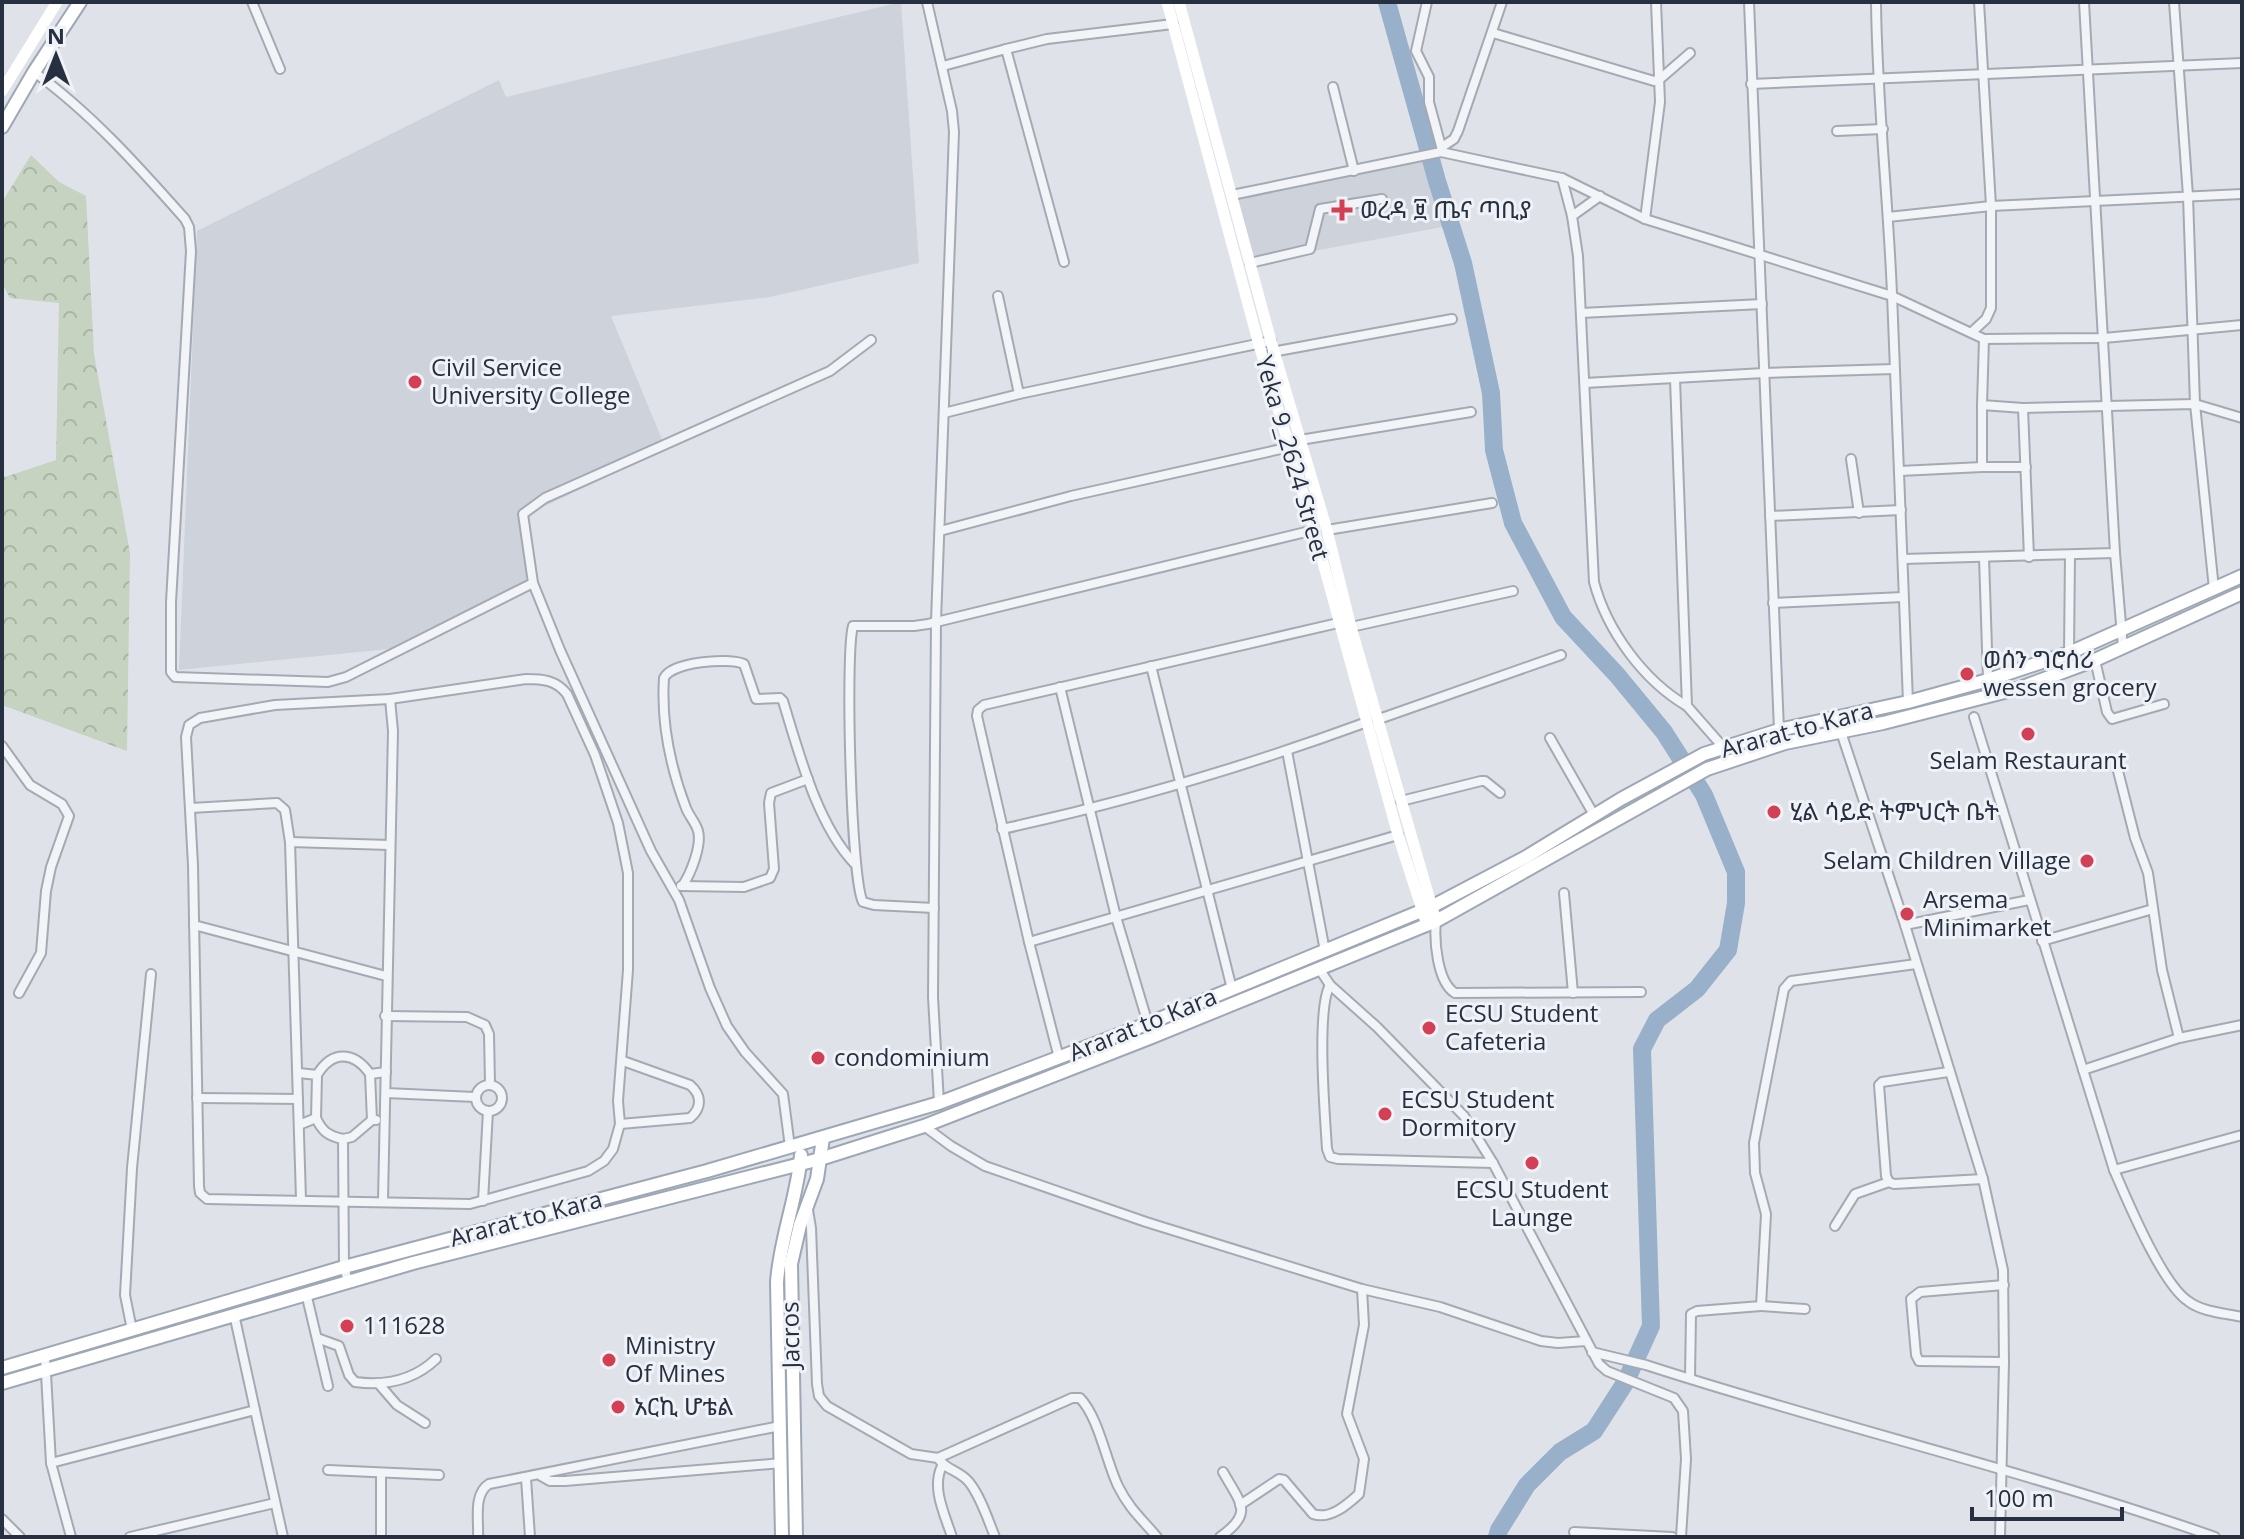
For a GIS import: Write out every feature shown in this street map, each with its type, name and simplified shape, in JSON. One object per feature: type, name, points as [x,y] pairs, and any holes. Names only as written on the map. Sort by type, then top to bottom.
[{"type":"main road","points":[[2,91],[57,2]]},
{"type":"main road","points":[[2,127],[80,2]]},
{"type":"main road","name":"Yeka 9_2624 Street","points":[[1167,2],[1351,627],[1398,835],[1414,869]]},
{"type":"main road","name":"Yeka 9_2624 Street","points":[[1179,2],[1250,263],[1267,348]]},
{"type":"main road","name":"Yeka 9_2624 Street","points":[[1321,530],[1338,623],[1401,801],[1414,869],[1431,923]]},
{"type":"main road","name":"Ararat to Kara","points":[[2,1368],[344,1267],[823,1138],[939,1103],[1059,1058],[1150,1031],[1232,989],[1427,910],[1528,864],[1707,769],[1733,749],[1779,730],[1908,702],[2069,653],[2242,576]]},
{"type":"main road","name":"Ararat to Kara","points":[[2,1383],[348,1281],[820,1159],[924,1126],[1150,1031],[1320,970],[1431,923],[1528,864],[1594,815],[1704,754],[1883,723],[2020,688],[2095,660],[2242,593]]},
{"type":"main road","name":"Jacros","points":[[798,1536],[791,1278],[794,1245],[817,1179],[823,1138]]},
{"type":"main road","name":"Jacros","points":[[782,1537],[779,1259],[801,1162],[796,1145]]},
{"type":"street","points":[[252,2],[280,69]]},
{"type":"street","points":[[927,2],[943,66],[954,132],[936,621],[933,997],[939,1103]]},
{"type":"street","points":[[1427,2],[1416,51],[1429,77],[1429,102],[1439,151]]},
{"type":"street","points":[[1232,195],[1439,151],[1454,139],[1458,131],[1502,2]]},
{"type":"street","points":[[1645,219],[1659,112],[1656,2]]},
{"type":"street","points":[[1749,2],[1779,730]]},
{"type":"street","points":[[1876,2],[1877,79],[1883,129],[1892,296],[1908,702]]},
{"type":"street","points":[[1972,332],[1986,319],[1991,308],[1991,206],[1979,2]]},
{"type":"street","points":[[2084,2],[2123,648]]},
{"type":"street","points":[[2174,2],[2188,196],[2195,404],[2214,589]]},
{"type":"street","points":[[943,66],[1047,39],[1173,24]]},
{"type":"street","points":[[1493,33],[1642,79],[1660,79],[1690,53]]},
{"type":"street","points":[[1006,49],[1064,262]]},
{"type":"street","points":[[1751,84],[2088,72],[2242,63]]},
{"type":"street","points":[[34,72],[62,92],[136,163],[189,227],[191,251],[171,602],[171,672],[175,677],[328,682],[346,677],[533,583]]},
{"type":"street","points":[[1333,87],[1354,171]]},
{"type":"street","points":[[1837,131],[1883,129]]},
{"type":"street","points":[[1439,151],[1562,178],[1645,219],[1892,296],[1984,339],[2104,338],[2242,325]]},
{"type":"street","points":[[1562,178],[1572,216],[1581,313],[1596,590],[1622,644],[1673,699],[1687,706],[1733,749]]},
{"type":"street","points":[[1888,217],[1991,206],[2242,194]]},
{"type":"street","points":[[1572,216],[1600,196]]},
{"type":"street","points":[[1250,263],[1310,249],[1320,209],[1382,199]]},
{"type":"street","points":[[998,296],[1019,394]]},
{"type":"street","points":[[1581,313],[1762,304]]},
{"type":"street","points":[[944,413],[1019,394],[1267,348],[1452,319]]},
{"type":"street","points":[[1982,467],[1984,339]]},
{"type":"street","points":[[796,1145],[783,1094],[745,1052],[727,1026],[673,889],[621,787],[533,583],[523,514],[545,498],[830,371],[871,340]]},
{"type":"street","points":[[1585,383],[1894,369]]},
{"type":"street","points":[[1675,379],[1687,706]]},
{"type":"street","points":[[1982,405],[2023,408],[2195,404],[2242,418]]},
{"type":"street","points":[[2023,408],[2029,557]]},
{"type":"street","points":[[940,531],[1071,496],[1295,443],[1471,412]]},
{"type":"street","points":[[1851,459],[1859,513]]},
{"type":"street","points":[[1900,471],[2026,467]]},
{"type":"street","points":[[934,908],[874,905],[863,902],[859,894],[854,863],[850,720],[852,629],[856,626],[914,626],[1321,530],[1492,503]]},
{"type":"street","points":[[1770,516],[1901,510]]},
{"type":"street","points":[[1903,559],[2115,553]]},
{"type":"street","points":[[2069,653],[2070,555]]},
{"type":"street","points":[[1984,557],[1988,680]]},
{"type":"street","points":[[1351,627],[1513,591]]},
{"type":"street","points":[[1773,603],[1903,597]]},
{"type":"street","points":[[1059,1058],[1002,829],[978,710],[984,705],[1338,623]]},
{"type":"street","points":[[1002,829],[1179,786],[1561,655]]},
{"type":"street","points":[[683,885],[695,854],[698,831],[687,812],[673,769],[662,703],[667,671],[675,667],[724,660],[737,660],[744,664],[756,699],[780,698],[783,701],[808,779],[832,832],[843,852],[854,863]]},
{"type":"street","points":[[2095,660],[2107,712],[2112,719],[2164,704]]},
{"type":"street","points":[[1151,666],[1232,989]]},
{"type":"street","points":[[526,679],[546,679],[560,685],[567,694],[595,755],[624,847],[628,873],[628,970],[618,1101],[620,1124],[613,1149],[604,1161],[588,1171],[483,1201],[450,1205],[383,1200],[207,1199],[200,1193],[191,808],[186,737],[189,725],[200,718],[275,705],[390,699],[526,679]]},
{"type":"street","points":[[1060,687],[1116,917],[1150,1031]]},
{"type":"street","points":[[383,1200],[393,731],[390,699]]},
{"type":"street","points":[[1836,717],[1905,925],[1983,1179],[2003,1270],[2000,1537]]},
{"type":"street","points":[[1974,717],[2114,1170],[2144,1235],[2177,1292],[2198,1307],[2242,1317]]},
{"type":"street","points":[[1550,738],[1594,815]]},
{"type":"street","points":[[2,746],[30,785],[62,804],[69,816],[46,891],[41,953],[19,993]]},
{"type":"street","points":[[1287,751],[1325,951]]},
{"type":"street","points":[[2118,771],[2135,838],[2148,873],[2162,970],[2179,1038]]},
{"type":"street","points":[[673,889],[683,885],[744,887],[770,878],[774,869],[771,793],[808,779]]},
{"type":"street","points":[[1401,801],[1481,781],[1500,793]]},
{"type":"street","points":[[191,808],[277,803],[285,810],[290,842],[301,1199]]},
{"type":"street","points":[[1029,942],[1398,835]]},
{"type":"street","points":[[290,842],[390,845]]},
{"type":"street","points":[[1564,893],[1573,993]]},
{"type":"street","points":[[1905,925],[2029,900]]},
{"type":"street","points":[[2042,941],[2153,909]]},
{"type":"street","points":[[1431,923],[1448,988],[1455,993],[1641,992]]},
{"type":"street","points":[[194,925],[386,976]]},
{"type":"street","points":[[1761,1306],[1766,1214],[1755,1173],[1753,1151],[1784,989],[1791,981],[1916,964]]},
{"type":"street","points":[[1320,970],[1330,985],[1456,1106],[1493,1163],[1592,1352],[1607,1371],[1674,1398],[1683,1411],[1686,1459],[1681,1537]]},
{"type":"street","points":[[132,1330],[126,1309],[125,1279],[132,1168],[151,974]]},
{"type":"street","points":[[1330,985],[1323,1003],[1327,1149],[1330,1157],[1493,1163]]},
{"type":"street","points":[[385,1016],[467,1017],[485,1025],[489,1034],[490,1084]]},
{"type":"street","points":[[2083,1070],[2179,1038],[2242,1025]]},
{"type":"street","points":[[372,1120],[370,1074],[353,1057],[342,1055],[332,1058],[317,1075],[316,1118],[321,1129],[330,1136],[343,1139],[352,1137],[372,1120],[385,1119]]},
{"type":"street","points":[[620,1124],[690,1118],[696,1113],[700,1099],[698,1091],[690,1085],[623,1061]]},
{"type":"street","points":[[370,1074],[386,1072]]},
{"type":"street","points":[[1889,1182],[1877,1091],[1879,1085],[1948,1072]]},
{"type":"street","points":[[299,1073],[317,1075]]},
{"type":"street","points":[[490,1084],[496,1087],[502,1099],[500,1105],[488,1111],[481,1109],[475,1097],[483,1086],[490,1084]]},
{"type":"street","points":[[386,1093],[475,1097]]},
{"type":"street","points":[[197,1098],[298,1099]]},
{"type":"street","points":[[483,1201],[488,1111]]},
{"type":"street","points":[[299,1125],[316,1118]]},
{"type":"street","points":[[924,1126],[985,1166],[1146,1222],[1362,1289],[1440,1307],[1541,1341],[1586,1341]]},
{"type":"street","points":[[2114,1170],[2242,1135]]},
{"type":"street","points":[[343,1139],[344,1267],[348,1281]]},
{"type":"street","points":[[1835,1226],[1855,1194],[1889,1182],[1983,1179]]},
{"type":"street","points":[[808,1209],[819,1396],[835,1411],[892,1444],[911,1454],[940,1462],[958,1473],[969,1482],[995,1537]]},
{"type":"street","points":[[2004,1285],[1920,1292],[1911,1299],[1919,1361],[2004,1362]]},
{"type":"street","points":[[1240,1505],[1279,1479],[1287,1483],[1313,1514],[1320,1516],[1328,1516],[1359,1494],[1364,1459],[1347,1414],[1364,1325],[1362,1289]]},
{"type":"street","points":[[306,1293],[328,1386]]},
{"type":"street","points":[[1690,1378],[1691,1314],[1761,1306],[1805,1309]]},
{"type":"street","points":[[234,1314],[283,1537]]},
{"type":"street","points":[[317,1338],[339,1346],[349,1375],[355,1382],[394,1383],[428,1367],[436,1359]]},
{"type":"street","points":[[1592,1352],[2000,1468],[2215,1537]]},
{"type":"street","points":[[45,1356],[51,1463],[71,1537]]},
{"type":"street","points":[[378,1383],[397,1405],[425,1423]]},
{"type":"street","points":[[940,1462],[1072,1398],[1080,1398],[1090,1414],[1118,1486],[1135,1515],[1157,1537]]},
{"type":"street","points":[[51,1463],[255,1410]]},
{"type":"street","points":[[478,1537],[479,1495],[482,1488],[489,1484],[780,1426]]},
{"type":"street","points":[[641,1454],[645,1475]]},
{"type":"street","points":[[940,1462],[938,1490],[952,1537]]},
{"type":"street","points":[[540,1475],[550,1481],[565,1481],[782,1463]]},
{"type":"street","points":[[328,1470],[439,1475]]},
{"type":"street","points":[[1220,1537],[1240,1521],[1242,1515],[1223,1472]]},
{"type":"street","points":[[381,1473],[381,1537]]},
{"type":"street","points":[[526,1478],[530,1537]]},
{"type":"street","points":[[130,1537],[275,1503]]},
{"type":"street","points":[[2,1519],[20,1537]]},
{"type":"street","points":[[1574,1532],[1672,1537]]},
{"type":"shaded area","name":"Civil Service University College","points":[[901,2],[919,263],[770,297],[611,316],[666,449],[526,515],[539,588],[389,649],[179,670],[197,231],[499,80],[506,97]]},
{"type":"shaded area","name":"ወረዳ ፱ ጤና ጣቢያ","points":[[1432,154],[1453,225],[1250,263],[1232,195]]},
{"type":"green space","points":[[31,155],[59,182],[86,196],[94,354],[130,553],[127,751],[2,705],[2,478],[56,460],[59,303],[10,298],[2,283],[2,202]]},
{"type":"waterway","points":[[1387,2],[1463,263],[1491,393],[1494,450],[1513,523],[1563,617],[1664,732],[1704,795],[1736,872],[1736,903],[1728,950],[1697,989],[1657,1020],[1642,1049],[1651,1326],[1625,1383],[1594,1431],[1560,1452],[1527,1485],[1497,1537]]},
{"type":"place","name":"ወረዳ ፱ ጤና ጣቢያ","points":[[1342,210]]},
{"type":"place","name":"Civil Service University College","points":[[415,382]]},
{"type":"place","name":"ወሰን ግሮሰሪ wessen grocery","points":[[1967,674]]},
{"type":"place","name":"Selam Restaurant","points":[[2028,734]]},
{"type":"place","name":"ሂል ሳይድ ትምህርት ቤት","points":[[1774,812]]},
{"type":"place","name":"Selam Children Village","points":[[2087,861]]},
{"type":"place","name":"Arsema Minimarket","points":[[1907,914]]},
{"type":"place","name":"ECSU Student Cafeteria","points":[[1429,1028]]},
{"type":"place","name":"condominium","points":[[818,1058]]},
{"type":"place","name":"ECSU Student Dormitory","points":[[1385,1114]]},
{"type":"place","name":"ECSU Student Launge","points":[[1532,1163]]},
{"type":"place","name":"111628","points":[[347,1326]]},
{"type":"place","name":"Ministry Of Mines","points":[[609,1360]]},
{"type":"place","name":"አርኪ ሆቴል","points":[[618,1407]]}]
